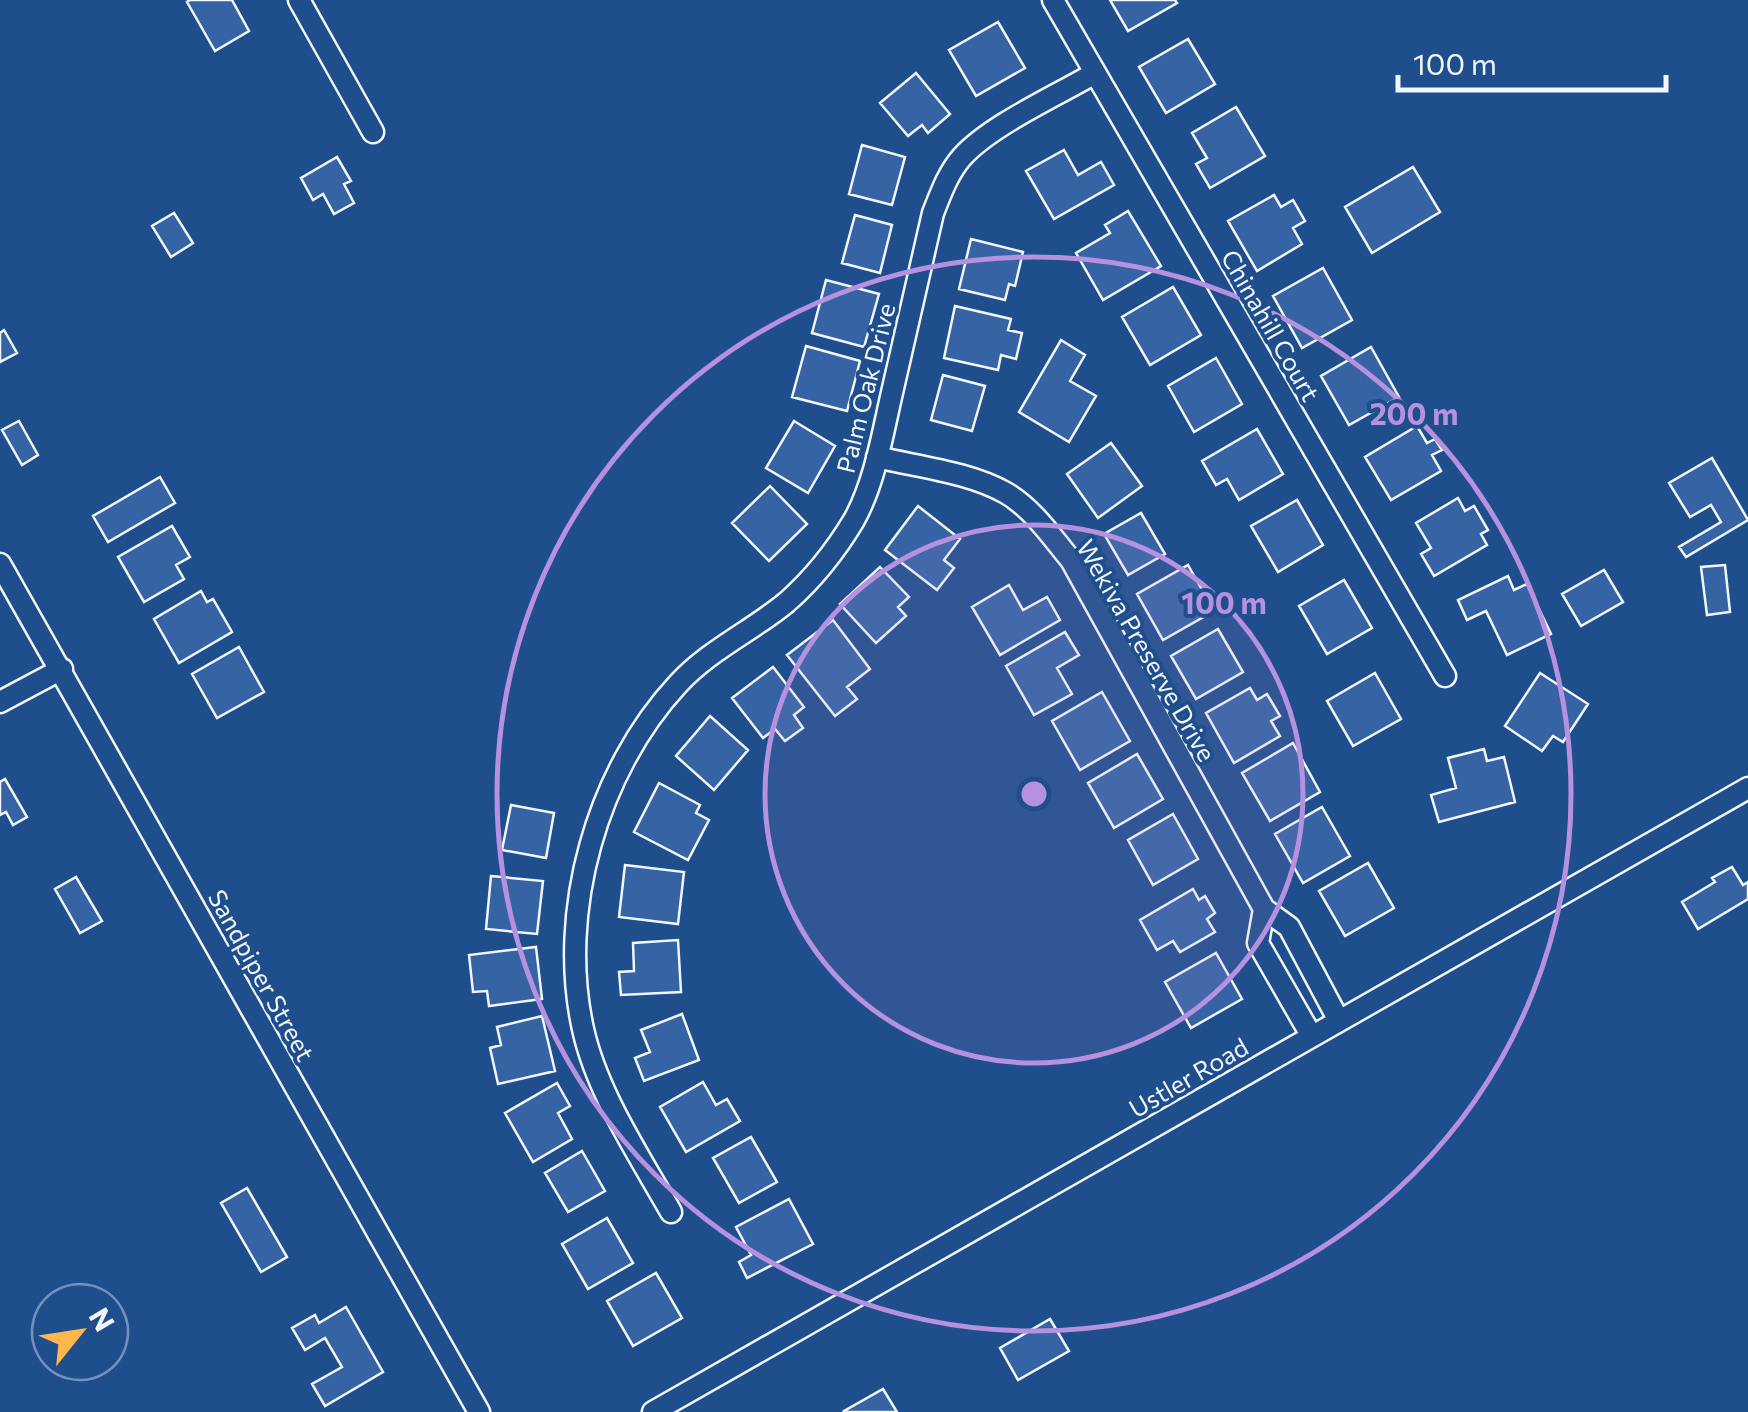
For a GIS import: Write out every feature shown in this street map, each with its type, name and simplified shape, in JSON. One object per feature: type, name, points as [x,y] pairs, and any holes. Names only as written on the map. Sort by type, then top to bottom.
[{"type":"street","points":[[299,0],[372,132]]},
{"type":"street","name":"Chinahill Court","points":[[1053,0],[1445,676]]},
{"type":"street","name":"Palm Oak Drive","points":[[671,1212],[609,1099],[583,1032],[574,974],[578,904],[592,835],[614,782],[640,736],[678,684],[728,642],[786,603],[821,566],[855,518],[877,457],[933,213],[944,183],[961,158],[982,139],[1096,73]]},
{"type":"street","name":"Wekiva Preserve Drive","points":[[877,457],[965,478],[1004,492],[1035,516],[1071,560],[1264,908],[1289,927],[1338,1019]]},
{"type":"street","name":"Sandpiper Street","points":[[0,564],[479,1412]]},
{"type":"street","points":[[0,702],[62,669]]},
{"type":"street","name":"Ustler Road","points":[[653,1412],[1748,788]]},
{"type":"street","name":"Wekiva Preserve Drive","points":[[1264,908],[1258,943],[1311,1035]]},
{"type":"street","points":[[1276,975],[1306,959]]},
{"type":"building","points":[[232,0],[249,31],[215,51],[187,2]]},
{"type":"building","points":[[1110,0],[1175,0],[1177,3],[1128,31]]},
{"type":"building","points":[[998,22],[1025,68],[976,96],[949,50]]},
{"type":"building","points":[[1188,39],[1215,84],[1166,113],[1139,67]]},
{"type":"building","points":[[916,73],[950,114],[928,133],[922,125],[908,136],[880,103]]},
{"type":"building","points":[[1236,107],[1265,156],[1210,188],[1196,164],[1207,158],[1192,133]]},
{"type":"building","points":[[862,145],[905,157],[892,205],[849,194]]},
{"type":"building","points":[[1064,150],[1078,175],[1101,162],[1114,185],[1054,219],[1026,171]]},
{"type":"building","points":[[337,157],[351,181],[344,184],[354,203],[334,214],[323,194],[313,200],[301,178]]},
{"type":"building","points":[[1413,167],[1440,212],[1372,253],[1345,207]]},
{"type":"building","points":[[1274,195],[1281,207],[1293,200],[1305,221],[1293,228],[1302,244],[1257,271],[1228,221]]},
{"type":"building","points":[[1128,211],[1161,266],[1103,300],[1076,253],[1110,233],[1105,225]]},
{"type":"building","points":[[174,213],[193,243],[171,257],[152,226]]},
{"type":"building","points":[[855,215],[892,225],[880,273],[842,263]]},
{"type":"building","points":[[971,239],[1023,252],[1015,286],[1009,284],[1005,300],[959,289]]},
{"type":"building","points":[[1323,268],[1352,320],[1302,348],[1273,296]]},
{"type":"building","points":[[826,280],[879,294],[864,347],[812,333]]},
{"type":"building","points":[[1173,287],[1201,335],[1150,365],[1122,317]]},
{"type":"building","points":[[955,306],[1011,319],[1008,330],[1022,333],[1016,359],[1001,355],[998,370],[944,358]]},
{"type":"building","points":[[4,330],[17,353],[0,362],[0,333]]},
{"type":"building","points":[[1061,340],[1085,355],[1070,381],[1096,396],[1069,442],[1019,412]]},
{"type":"building","points":[[806,346],[860,361],[847,411],[792,397]]},
{"type":"building","points":[[1371,347],[1399,397],[1349,425],[1321,376]]},
{"type":"building","points":[[1216,358],[1242,404],[1194,432],[1168,386]]},
{"type":"building","points":[[943,375],[985,386],[972,431],[931,420]]},
{"type":"building","points":[[19,421],[38,455],[22,465],[2,430]]},
{"type":"building","points":[[794,421],[835,446],[808,493],[766,468]]},
{"type":"building","points":[[1417,426],[1427,443],[1435,439],[1442,450],[1432,455],[1441,471],[1391,500],[1365,457]]},
{"type":"building","points":[[1257,429],[1283,474],[1239,500],[1227,479],[1216,485],[1202,461]]},
{"type":"building","points":[[1111,443],[1142,486],[1098,518],[1067,474]]},
{"type":"building","points":[[1712,458],[1748,520],[1686,557],[1679,547],[1721,522],[1711,505],[1690,517],[1669,483]]},
{"type":"building","points":[[160,477],[175,503],[108,542],[93,516]]},
{"type":"building","points":[[770,486],[807,524],[769,561],[732,523]]},
{"type":"building","points":[[1458,498],[1465,511],[1474,506],[1488,530],[1481,534],[1487,545],[1434,576],[1421,554],[1431,548],[1416,523]]},
{"type":"building","points":[[1297,500],[1323,545],[1278,572],[1251,526]]},
{"type":"building","points":[[918,506],[960,539],[944,560],[954,568],[937,590],[885,550]]},
{"type":"building","points":[[1141,513],[1165,554],[1128,575],[1104,534]]},
{"type":"building","points":[[172,526],[190,557],[176,565],[184,579],[144,602],[118,557]]},
{"type":"building","points":[[1188,565],[1214,611],[1163,640],[1137,594]]},
{"type":"building","points":[[1725,565],[1730,612],[1707,615],[1701,567]]},
{"type":"building","points":[[880,567],[909,597],[898,607],[906,616],[876,643],[840,604]]},
{"type":"building","points":[[1604,570],[1623,602],[1581,626],[1562,594]]},
{"type":"building","points":[[1508,576],[1514,590],[1527,584],[1551,634],[1507,655],[1486,611],[1467,620],[1458,600]]},
{"type":"building","points":[[1344,580],[1372,628],[1327,654],[1299,606]]},
{"type":"building","points":[[1009,585],[1023,610],[1047,597],[1060,620],[1000,655],[972,607]]},
{"type":"building","points":[[201,591],[207,602],[213,599],[232,632],[179,663],[154,619]]},
{"type":"building","points":[[833,620],[870,669],[847,687],[857,699],[835,716],[787,655]]},
{"type":"building","points":[[1218,629],[1243,672],[1196,699],[1171,656]]},
{"type":"building","points":[[1065,632],[1079,655],[1057,668],[1072,694],[1034,715],[1006,666]]},
{"type":"building","points":[[239,647],[264,692],[217,718],[192,674]]},
{"type":"building","points":[[773,667],[804,707],[794,715],[803,728],[785,741],[775,729],[763,738],[732,698]]},
{"type":"building","points":[[1375,673],[1401,719],[1353,746],[1327,701]]},
{"type":"building","points":[[1540,673],[1588,704],[1563,742],[1553,736],[1542,751],[1505,726]]},
{"type":"building","points":[[1250,688],[1257,700],[1267,694],[1280,716],[1271,721],[1280,736],[1234,763],[1206,713]]},
{"type":"building","points":[[1102,692],[1130,741],[1080,770],[1052,721]]},
{"type":"building","points":[[710,716],[748,750],[714,790],[676,756]]},
{"type":"building","points":[[1293,743],[1320,792],[1270,821],[1242,773]]},
{"type":"building","points":[[1484,749],[1487,761],[1504,757],[1515,802],[1439,822],[1431,795],[1456,788],[1448,758]]},
{"type":"building","points":[[1137,754],[1163,799],[1114,828],[1088,783]]},
{"type":"building","points":[[5,779],[27,817],[13,825],[6,812],[0,815],[0,782]]},
{"type":"building","points":[[659,783],[700,805],[696,813],[709,820],[688,860],[634,832]]},
{"type":"building","points":[[511,805],[554,813],[546,858],[502,850]]},
{"type":"building","points":[[1322,807],[1350,856],[1303,883],[1275,834]]},
{"type":"building","points":[[1173,814],[1198,859],[1153,885],[1128,840]]},
{"type":"building","points":[[1368,863],[1394,908],[1345,936],[1319,891]]},
{"type":"building","points":[[625,865],[684,872],[678,924],[619,917]]},
{"type":"building","points":[[1732,867],[1743,885],[1748,882],[1748,899],[1698,929],[1682,902]]},
{"type":"building","points":[[491,876],[543,881],[537,934],[486,929]]},
{"type":"building","points":[[76,877],[102,921],[80,933],[55,889]]},
{"type":"building","points":[[1193,889],[1199,900],[1205,896],[1215,913],[1207,919],[1215,932],[1180,952],[1173,941],[1157,950],[1140,920]]},
{"type":"building","points":[[678,940],[681,992],[621,995],[619,972],[634,971],[633,943]]},
{"type":"building","points":[[536,947],[542,999],[489,1006],[487,991],[473,992],[469,955]]},
{"type":"building","points":[[1216,953],[1242,999],[1191,1028],[1165,982]]},
{"type":"building","points":[[682,1014],[699,1060],[644,1081],[635,1058],[650,1052],[641,1030]]},
{"type":"building","points":[[542,1016],[555,1071],[498,1084],[490,1048],[501,1045],[497,1027]]},
{"type":"building","points":[[703,1082],[716,1105],[727,1099],[740,1121],[686,1152],[660,1107]]},
{"type":"building","points":[[557,1083],[570,1106],[558,1113],[572,1139],[533,1162],[505,1113]]},
{"type":"building","points":[[751,1137],[777,1182],[739,1203],[713,1158]]},
{"type":"building","points":[[582,1151],[605,1191],[568,1212],[545,1173]]},
{"type":"building","points":[[247,1188],[287,1257],[261,1272],[221,1203]]},
{"type":"building","points":[[789,1199],[813,1244],[747,1278],[739,1262],[751,1255],[736,1227]]},
{"type":"building","points":[[607,1218],[633,1263],[588,1289],[562,1244]]},
{"type":"building","points":[[656,1273],[682,1318],[633,1346],[607,1301]]},
{"type":"building","points":[[346,1307],[383,1372],[325,1406],[312,1384],[342,1367],[325,1338],[305,1350],[292,1328],[315,1315],[319,1323]]},
{"type":"building","points":[[1050,1319],[1069,1351],[1018,1380],[1000,1348]]},
{"type":"building","points":[[883,1389],[897,1412],[844,1411]]}]
